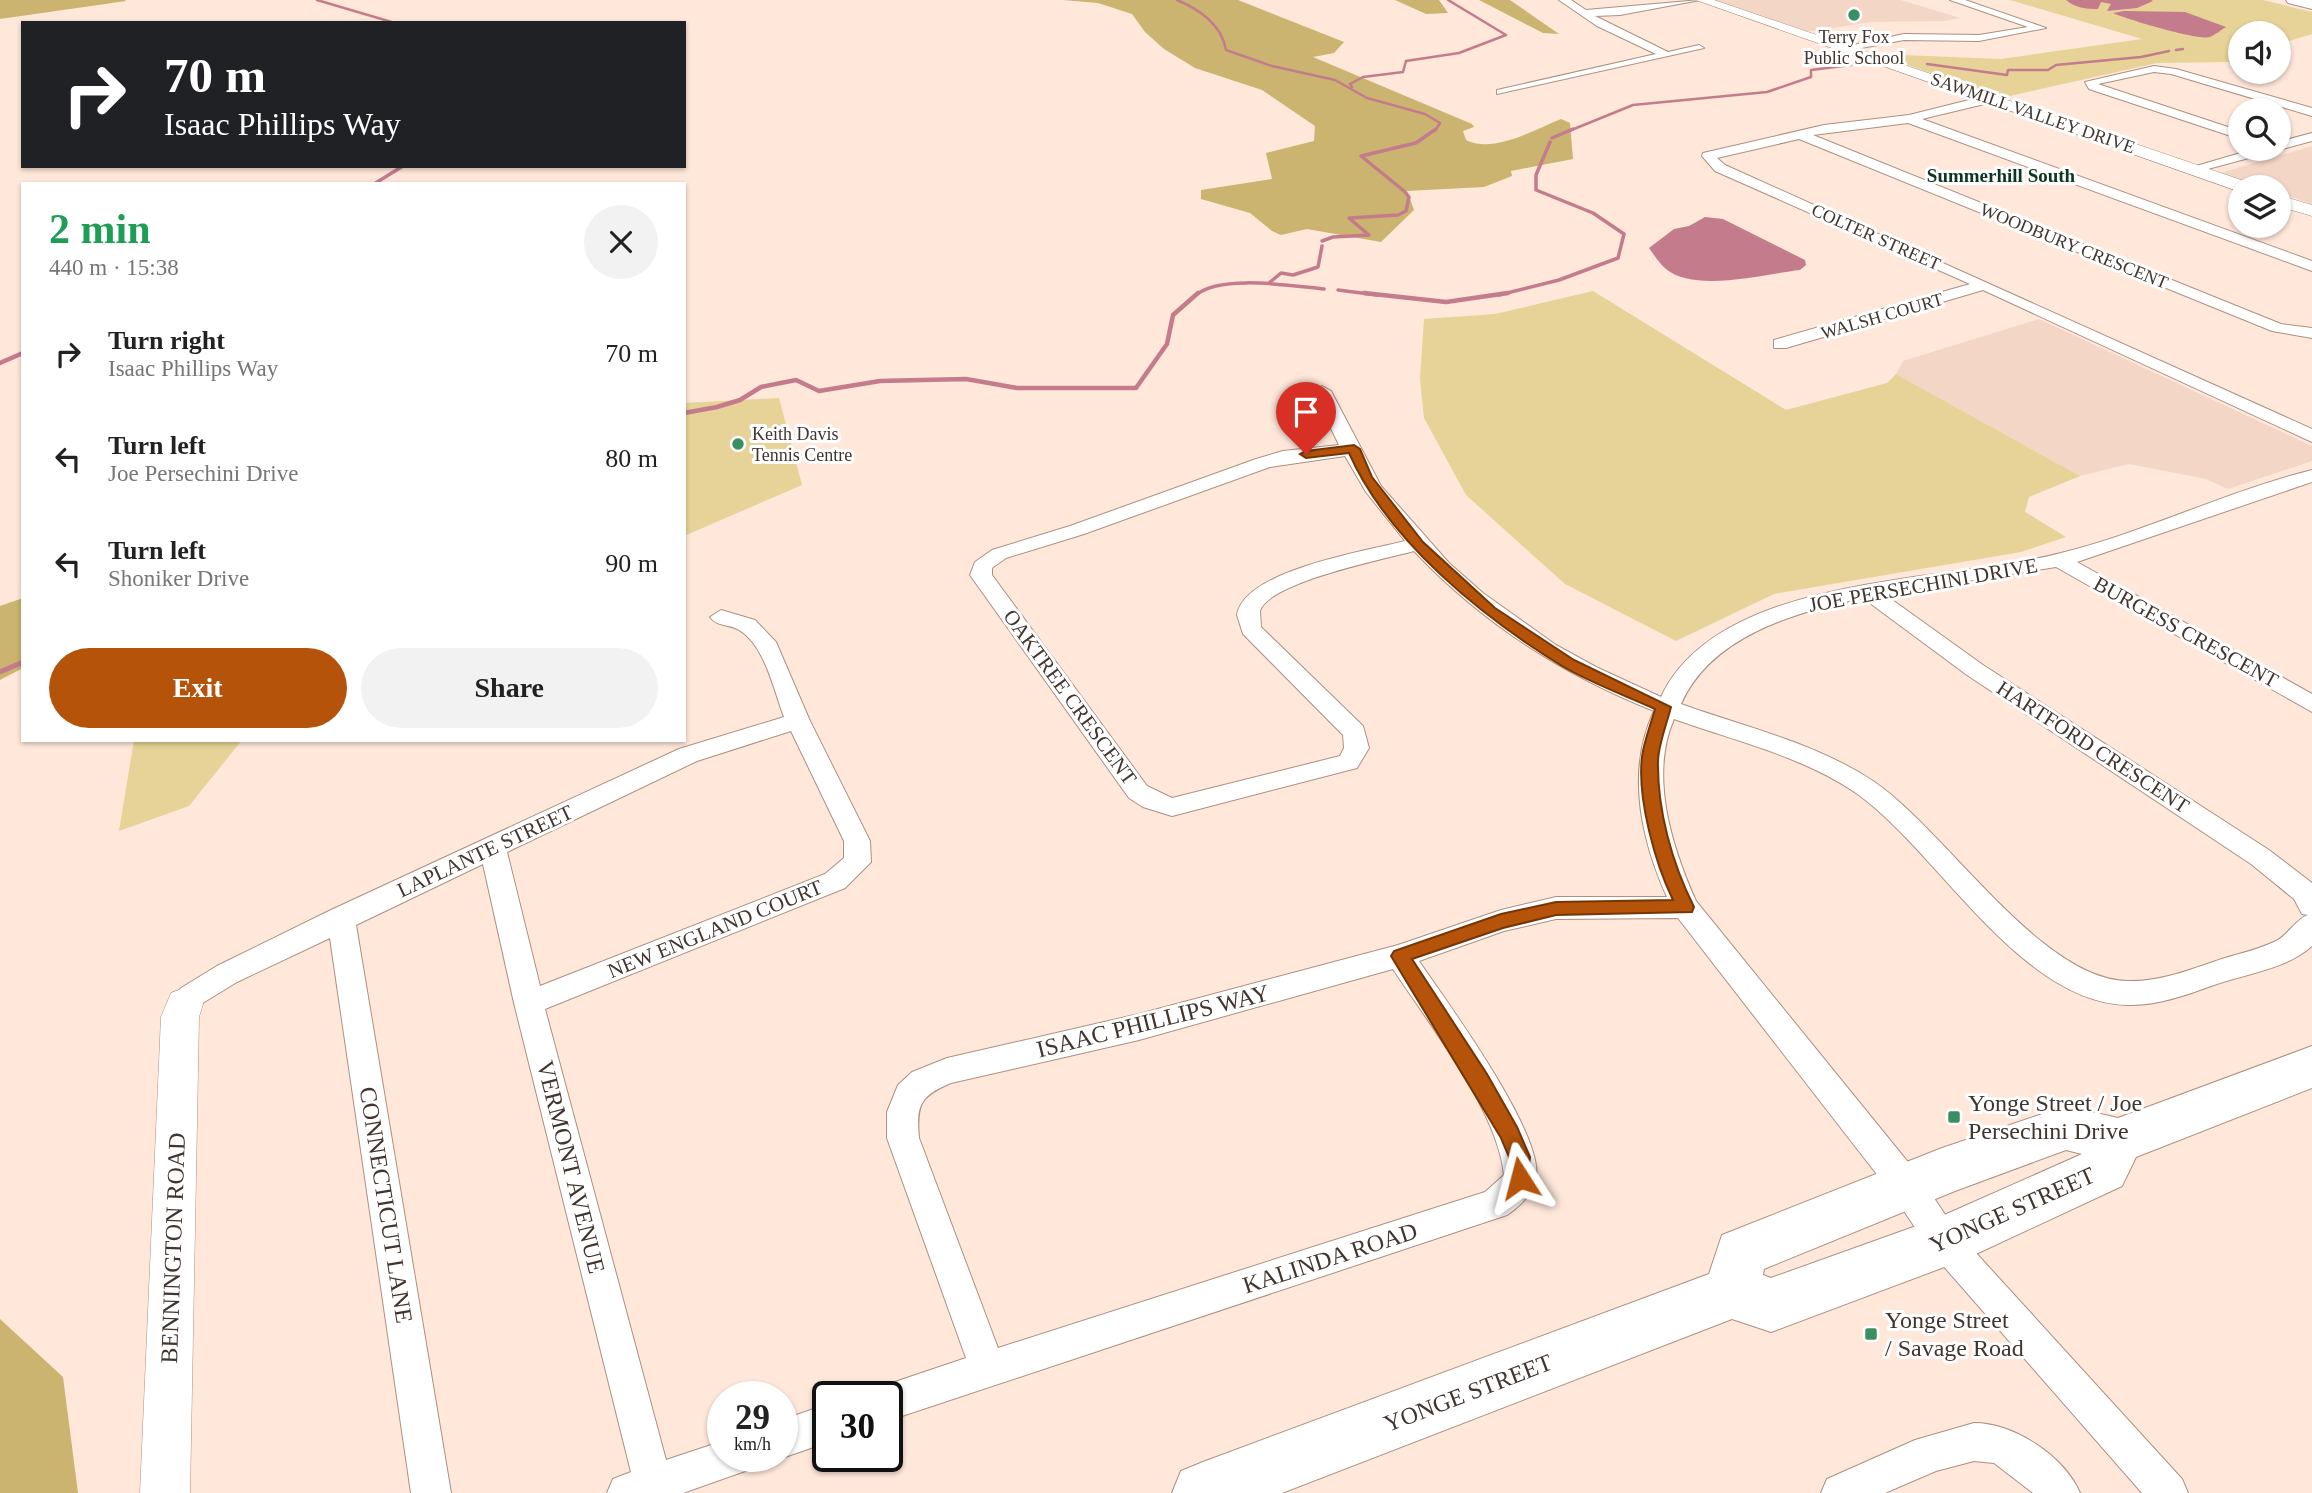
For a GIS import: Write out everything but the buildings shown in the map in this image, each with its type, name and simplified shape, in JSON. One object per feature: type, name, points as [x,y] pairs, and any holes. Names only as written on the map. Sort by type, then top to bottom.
[{"type":"main road","points":[[2294,0],[2312,5]]},
{"type":"main road","points":[[2118,1141],[2312,1067]]},
{"type":"main road","name":"YONGE STREET","points":[[1203,1493],[1732,1292],[1771,1305],[1944,1242],[2104,1169],[2118,1141],[2066,1128],[1741,1253],[1732,1292]]},
{"type":"street","points":[[1564,0],[1666,55]]},
{"type":"street","points":[[1584,13],[1620,12],[1695,0]]},
{"type":"street","name":"SAWMILL VALLEY DRIVE","points":[[1702,0],[1993,98],[2228,181]]},
{"type":"street","points":[[1845,48],[1903,37],[1979,38],[2040,27],[1955,0]]},
{"type":"street","points":[[1501,92],[1699,48]]},
{"type":"street","points":[[2228,131],[2093,87],[2091,82],[2154,69],[2172,71],[2264,98]]},
{"type":"street","name":"COLTER STREET","points":[[1993,98],[1909,119],[1799,134],[1722,150],[1708,156],[1720,168],[1984,285],[2312,436]]},
{"type":"street","points":[[2291,106],[2312,112]]},
{"type":"street","points":[[1909,119],[2312,266]]},
{"type":"street","name":"WOODBURY CRESCENT","points":[[1799,134],[2277,328],[2312,333]]},
{"type":"street","points":[[2291,143],[2312,137]]},
{"type":"street","points":[[2193,169],[2228,160]]},
{"type":"street","points":[[2291,204],[2312,211]]},
{"type":"street","name":"WALSH COURT","points":[[1780,344],[1984,285]]},
{"type":"street","points":[[1322,391],[1366,477],[1418,544],[1490,611],[1569,664],[1663,707],[1804,757],[1864,787],[1924,838],[2016,935],[2064,973],[2093,988],[2115,993],[2157,992],[2276,953],[2306,938],[2312,925]]},
{"type":"street","name":"OAKTREE CRESCENT","points":[[1354,449],[1283,457],[1263,463],[1077,530],[999,554],[982,566],[981,575],[1138,792],[1152,801],[1172,807],[1348,762],[1355,753],[1358,742],[1354,732],[1251,629],[1247,617],[1250,607],[1258,596],[1290,580],[1418,544]]},
{"type":"street","name":"JOE PERSECHINI DRIVE","points":[[2168,1493],[1944,1242],[1908,1188],[1685,907],[1668,872],[1653,797],[1650,758],[1663,707],[1680,677],[1704,654],[1735,633],[1811,603],[2059,560],[2312,477]]},
{"type":"street","name":"BURGESS CRESCENT","points":[[2059,560],[2312,704]]},
{"type":"street","name":"HARTFORD CRESCENT","points":[[1869,593],[1941,647],[2260,857],[2304,892],[2312,906]]},
{"type":"street","name":"NEW ENGLAND COURT","points":[[529,1003],[835,881],[858,862],[858,841],[798,722],[762,638],[747,625],[721,618]]},
{"type":"street","points":[[2288,689],[2312,680]]},
{"type":"street","name":"LAPLANTE STREET","points":[[184,1004],[191,996],[227,974],[688,755],[798,722]]},
{"type":"street","name":"VERMONT AVENUE","points":[[493,848],[640,1489]]},
{"type":"street","name":"ISAAC PHILLIPS WAY","points":[[987,1367],[903,1138],[900,1113],[909,1092],[924,1080],[947,1071],[1139,1027],[1400,956],[1501,921],[1556,908],[1685,907]]},
{"type":"street","name":"CONNECTICUT LANE","points":[[341,919],[431,1493]]},
{"type":"street","name":"KALINDA ROAD","points":[[903,1396],[987,1367],[1279,1276],[1495,1204],[1509,1195],[1520,1178],[1520,1157],[1510,1134],[1480,1080],[1400,956]]},
{"type":"street","name":"BENNINGTON ROAD","points":[[165,1493],[180,1017],[184,1004]]},
{"type":"street","points":[[1841,1493],[1961,1443],[1992,1443],[2049,1479],[2060,1493]]},
{"type":"street","points":[[640,1489],[707,1465]]},
{"type":"shaded area","points":[[0,0],[125,0],[126,1],[0,19]]},
{"type":"shaded area","points":[[1063,0],[1238,0],[1344,42],[1334,53],[1313,57],[1472,124],[1474,127],[1463,131],[1466,140],[1477,144],[1501,142],[1561,119],[1570,123],[1573,159],[1511,171],[1512,176],[1484,187],[1407,191],[1414,210],[1381,242],[1307,229],[1281,235],[1250,213],[1201,199],[1201,190],[1272,179],[1266,153],[1314,141],[1315,126],[1262,90],[1195,68],[1164,49],[1145,32],[1132,14],[1098,3]]},
{"type":"shaded area","points":[[1395,0],[1439,0],[1448,13],[1426,14]]},
{"type":"shaded area","points":[[1479,0],[1510,0],[1559,34],[1543,33]]},
{"type":"shaded area","name":"Terry Fox Public School","points":[[1712,0],[1901,0],[1960,18],[1945,21],[1871,22],[1806,32]]},
{"type":"shaded area","points":[[2010,0],[2263,0],[2312,12],[2312,34],[2291,40],[2291,21],[2228,21],[2228,62],[2157,63],[2001,98],[1877,54],[2001,59],[2142,39]]},
{"type":"shaded area","points":[[2066,0],[2153,1],[2137,8],[2107,11],[2111,4],[2101,2],[2098,9],[2089,9]]},
{"type":"shaded area","points":[[2185,12],[2226,27],[2210,37],[2192,36],[2113,13]]},
{"type":"shaded area","points":[[2312,146],[2312,204],[2291,197],[2291,175],[2228,176],[2220,173],[2261,161],[2291,161],[2291,152]]},
{"type":"shaded area","points":[[1705,217],[1723,219],[1805,260],[1806,265],[1800,270],[1712,281],[1694,280],[1666,269],[1649,248],[1674,229],[1689,226]]},
{"type":"shaded area","points":[[1593,291],[1786,410],[1887,383],[1896,374],[2080,476],[2029,497],[2025,512],[2066,537],[2021,552],[1774,594],[1676,641],[1565,584],[1466,495],[1424,418],[1420,379],[1424,319],[1495,314]]},
{"type":"shaded area","points":[[2039,319],[2312,446],[2312,461],[2228,489],[2206,479],[2129,464],[2080,476],[1896,374],[1903,361]]},
{"type":"shaded area","name":"Keith Davis Tennis Centre","points":[[779,398],[802,485],[686,535],[686,403]]},
{"type":"shaded area","points":[[21,599],[21,669],[0,680],[0,606]]},
{"type":"shaded area","points":[[134,742],[240,742],[189,806],[119,831]]},
{"type":"shaded area","points":[[0,1319],[63,1377],[78,1493],[0,1493]]},
{"type":"waterway","points":[[317,0],[388,21]]},
{"type":"waterway","points":[[1177,0],[1193,8],[1215,26],[1226,50],[1272,66],[1335,80],[1367,98],[1425,114],[1440,123],[1435,131]]},
{"type":"waterway","points":[[1352,87],[1350,84],[1363,77],[1403,72],[1406,61],[1459,53],[1506,35],[1448,0]]},
{"type":"waterway","points":[[2176,50],[2183,49]]},
{"type":"waterway","points":[[1927,64],[2007,75],[2008,70],[2048,70],[2056,65],[2141,57],[2169,51]]},
{"type":"waterway","points":[[1569,131],[1633,105],[1767,92],[1811,77],[1811,70],[1851,65]]},
{"type":"waterway","points":[[1322,241],[1333,237],[1369,235],[1349,218],[1398,215],[1406,211],[1409,197],[1361,156],[1416,143],[1436,129]]},
{"type":"waterway","points":[[1552,138],[1573,129]]},
{"type":"waterway","points":[[1506,293],[1559,280],[1618,258],[1624,234],[1593,213],[1536,190],[1536,175],[1550,142]]},
{"type":"waterway","points":[[377,182],[400,168]]},
{"type":"waterway","points":[[1269,283],[1281,273],[1293,275],[1318,267],[1322,246]]},
{"type":"waterway","points":[[1196,295],[1207,289],[1239,283],[1324,289]]},
{"type":"waterway","points":[[1338,290],[1377,295]]},
{"type":"waterway","points":[[686,413],[717,407],[740,400],[761,387],[796,380],[819,391],[880,381],[966,379],[1017,388],[1136,388],[1167,344],[1173,315],[1198,293]]},
{"type":"waterway","points":[[1364,293],[1446,302],[1506,293]]},
{"type":"waterway","points":[[1499,295],[1506,293]]},
{"type":"waterway","points":[[0,363],[21,354]]},
{"type":"waterway","points":[[0,672],[21,663]]},
{"type":"place","name":"Terry Fox Public School","points":[[1854,15]]},
{"type":"place","name":"Keith Davis Tennis Centre","points":[[738,444]]},
{"type":"place","name":"Yonge Street / Joe Persechini Drive","points":[[1954,1117]]},
{"type":"place","name":"Yonge Street / Savage Road","points":[[1871,1334]]},
{"type":"district","name":"Summerhill South","points":[[2001,175]]},
{"type":"route","points":[[1306,454],[1354,449],[1366,477],[1381,500],[1418,544],[1490,611],[1569,664],[1663,707],[1650,758],[1653,797],[1668,872],[1685,907],[1556,908],[1501,921],[1400,956],[1480,1080],[1510,1134],[1520,1157],[1520,1178]]}]
